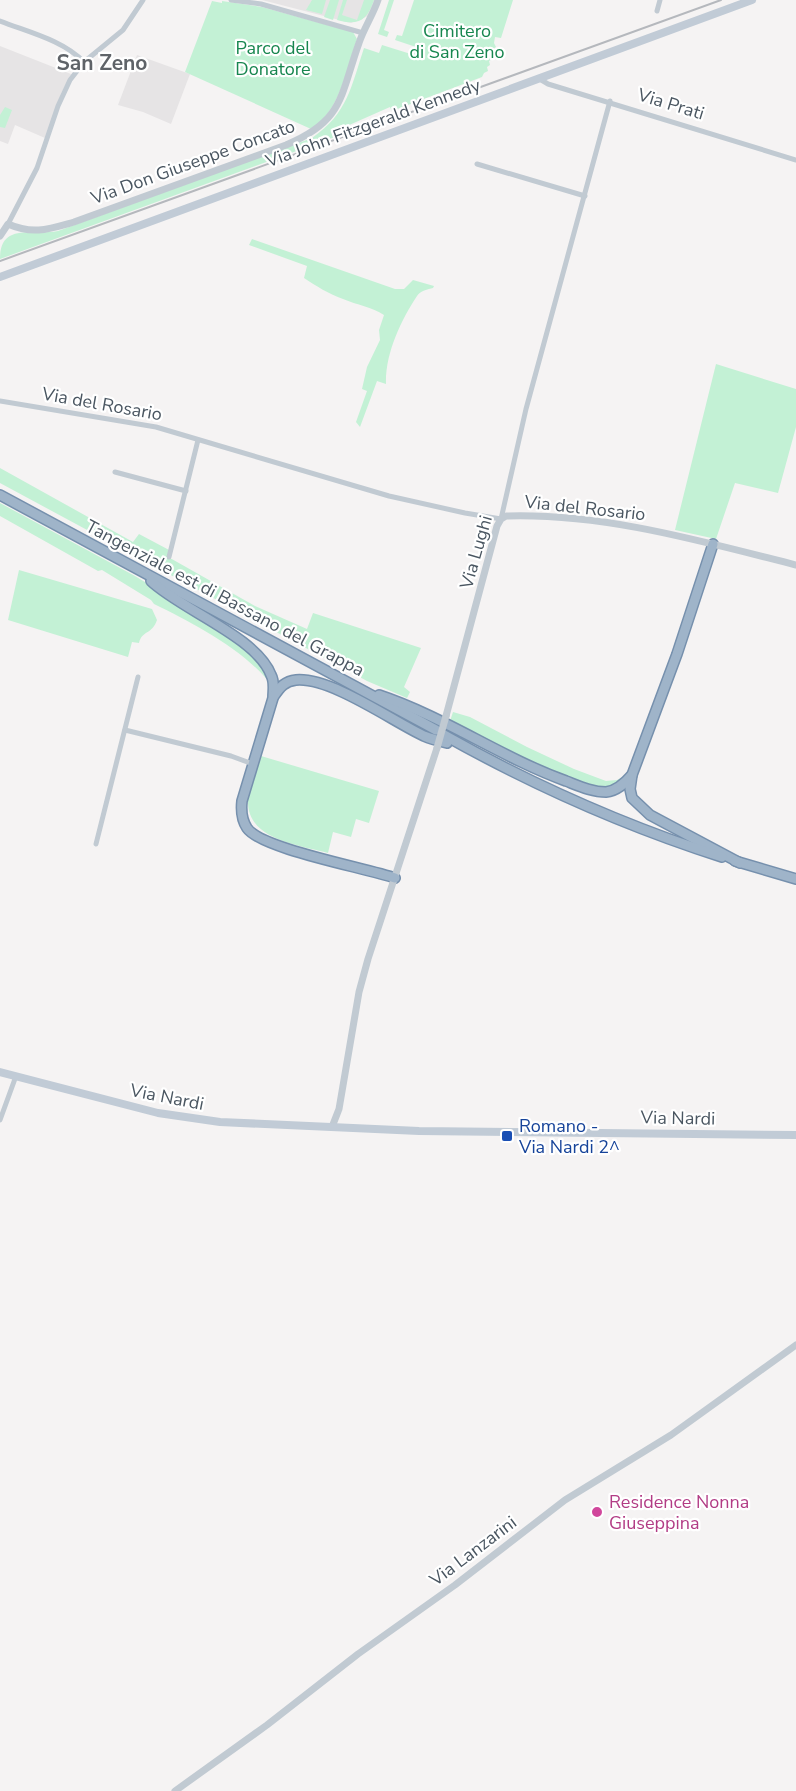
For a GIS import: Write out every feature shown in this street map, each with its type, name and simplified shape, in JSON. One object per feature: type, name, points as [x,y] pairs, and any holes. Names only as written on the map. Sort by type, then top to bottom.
[{"type":"highway","name":"Tangenziale est di Bassano del Grappa","points":[[0,495],[533,782],[602,813],[692,847],[796,879]]},
{"type":"highway","points":[[713,544],[677,654],[632,775],[630,789],[632,798],[650,815],[740,863]]},
{"type":"highway","points":[[141,572],[162,591],[217,625],[254,653],[271,672],[274,683],[273,698],[242,801],[241,814],[248,829],[261,838],[287,848],[395,878]]},
{"type":"highway","points":[[273,698],[280,687],[288,681],[315,681],[371,707],[426,737],[468,748]]},
{"type":"highway","points":[[357,688],[405,704],[546,774],[591,790],[607,792],[618,789],[632,775]]},
{"type":"main road","name":"Via John Fitzgerald Kennedy","points":[[2,277],[752,0]]},
{"type":"main road","name":"Via Nardi","points":[[0,1072],[149,1111],[194,1119],[261,1125],[451,1131],[796,1135]]},
{"type":"street","points":[[0,237],[30,183],[66,88],[75,72],[123,30],[143,0]]},
{"type":"street","points":[[231,0],[261,4],[363,33]]},
{"type":"street","name":"Via Don Giuseppe Concato","points":[[8,224],[33,231],[45,231],[286,145],[312,133],[324,124],[336,108],[363,33],[378,0]]},
{"type":"street","points":[[657,11],[660,0]]},
{"type":"street","points":[[0,21],[65,47],[84,62]]},
{"type":"street","name":"Via Prati","points":[[537,78],[548,84],[796,159]]},
{"type":"street","name":"Via Lughi","points":[[339,1109],[359,992],[437,748],[497,526],[501,519],[526,409],[610,101]]},
{"type":"street","points":[[477,165],[585,196]]},
{"type":"street","name":"Via del Rosario","points":[[0,401],[156,427],[389,495],[465,513],[501,519],[507,516],[569,518],[648,529],[796,564]]},
{"type":"street","points":[[169,558],[198,440]]},
{"type":"street","points":[[115,472],[186,491]]},
{"type":"street","points":[[96,844],[138,677]]},
{"type":"street","points":[[125,730],[231,756],[253,764]]},
{"type":"street","points":[[0,1120],[16,1076]]},
{"type":"street","points":[[332,1127],[339,1109]]},
{"type":"street","points":[[339,1109],[343,1128]]},
{"type":"street","name":"Via Lanzarini","points":[[175,1791],[250,1738],[358,1654],[455,1585],[549,1512],[601,1476],[671,1436],[796,1345]]},
{"type":"shaded area","points":[[262,0],[375,0],[368,16],[351,23]]},
{"type":"shaded area","points":[[0,46],[71,74],[45,138],[15,125],[8,144],[0,141]]},
{"type":"shaded area","points":[[137,55],[190,74],[171,124],[143,112],[118,105]]},
{"type":"green space","points":[[312,0],[326,0],[322,14],[306,10]]},
{"type":"green space","points":[[330,0],[339,0],[333,20],[324,17]]},
{"type":"green space","points":[[343,0],[347,0],[342,15],[357,20],[364,0],[374,0],[368,13],[361,20],[344,22],[337,20]]},
{"type":"green space","points":[[389,0],[394,0],[384,30],[389,32],[387,37],[378,34]]},
{"type":"green space","name":"Cimitero di San Zeno","points":[[414,0],[513,0],[501,38],[495,37],[496,47],[489,61],[490,65],[487,67],[488,71],[482,77],[392,111],[390,107],[347,126],[343,134],[0,259],[1,247],[11,235],[58,231],[312,138],[324,129],[341,109],[364,48],[379,53],[382,45],[414,55],[416,47],[395,40],[397,35],[402,36]]},
{"type":"green space","name":"Parco del Donatore","points":[[212,1],[262,7],[353,32],[357,39],[341,89],[329,112],[321,121],[311,129],[185,72]]},
{"type":"green space","points":[[5,107],[12,110],[5,128],[0,127],[0,115]]},
{"type":"green space","points":[[252,239],[395,289],[404,289],[413,280],[434,286],[418,294],[405,316],[391,349],[386,384],[377,381],[360,427],[356,422],[367,391],[362,389],[367,367],[380,340],[379,330],[384,315],[323,290],[304,278],[307,266],[249,245]]},
{"type":"green space","points":[[716,364],[796,389],[796,427],[778,493],[735,483],[716,539],[675,530]]},
{"type":"green space","points":[[0,468],[133,542],[139,534],[171,551],[170,558],[255,606],[307,629],[313,613],[421,648],[404,687],[410,692],[407,698],[367,681],[0,483]]},
{"type":"green space","points":[[0,503],[135,576],[212,623],[263,664],[273,687],[249,662],[218,639],[154,604],[102,570],[98,571],[0,516]]},
{"type":"green space","points":[[19,570],[152,609],[157,620],[155,625],[142,636],[139,643],[132,642],[128,657],[8,620]]},
{"type":"green space","points":[[453,712],[470,717],[527,747],[606,781],[617,780],[626,775],[635,762],[626,780],[616,787],[602,788],[582,784],[533,764],[450,721]]},
{"type":"green space","points":[[261,756],[379,791],[369,823],[356,819],[351,837],[333,832],[328,853],[277,839],[265,832],[250,814],[248,801],[251,784]]},
{"type":"railway","points":[[0,261],[721,0]]},
{"type":"place","name":"Romano - Via Nardi 2^","points":[[507,1136]]},
{"type":"place","name":"Residence Nonna Giuseppina","points":[[597,1512]]},
{"type":"district","name":"San Zeno","points":[[102,63]]}]
